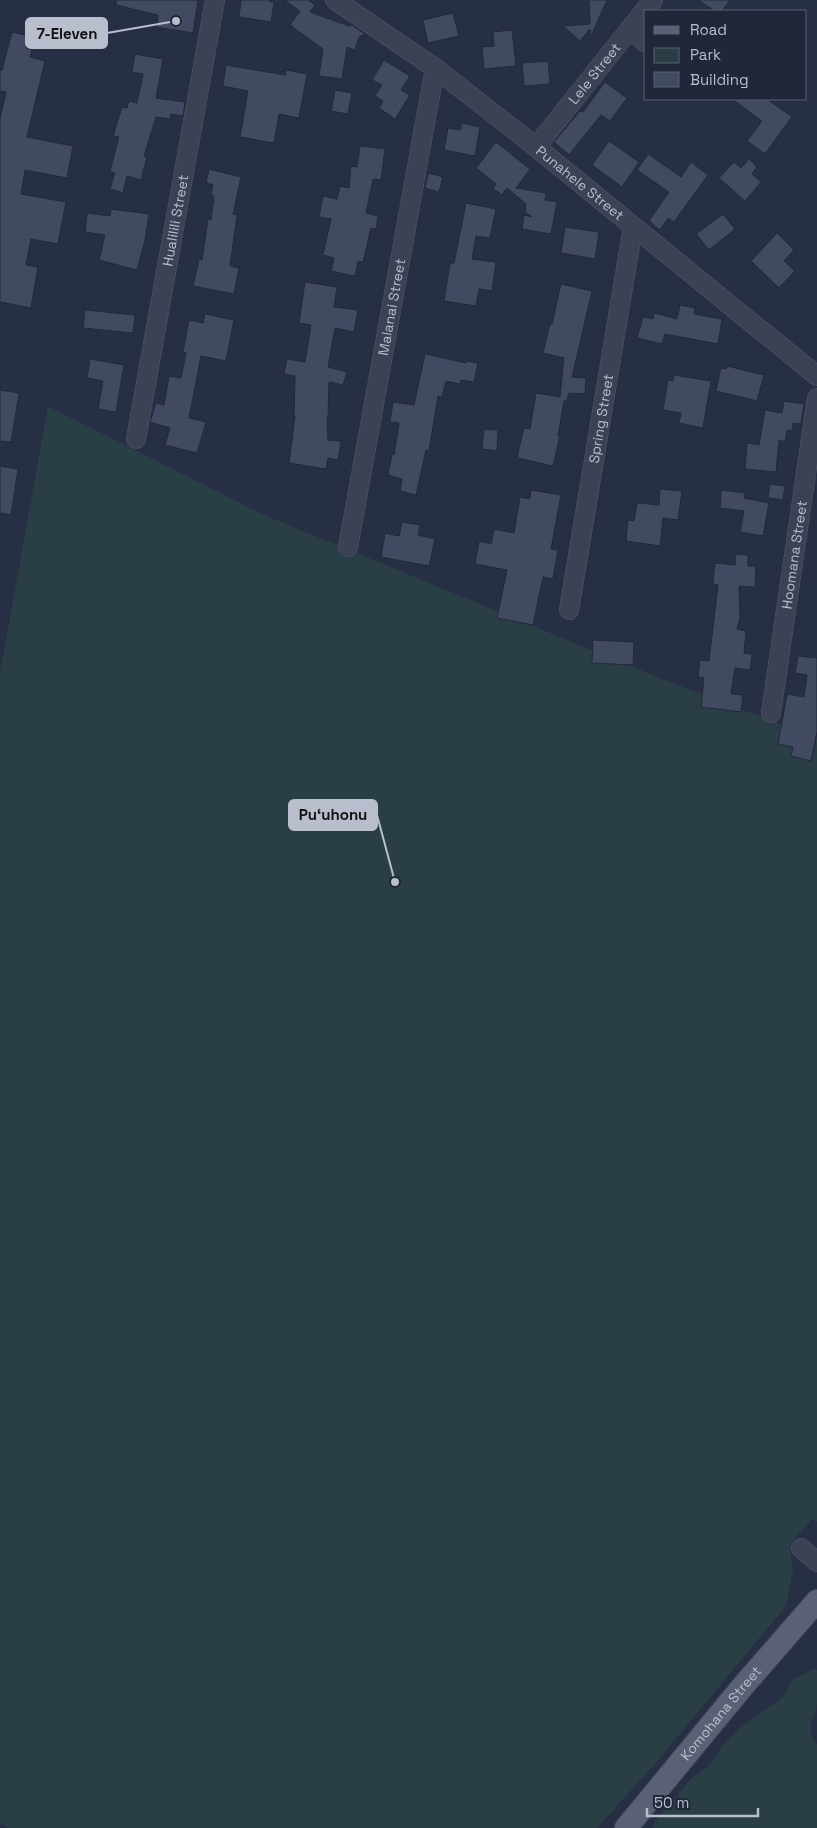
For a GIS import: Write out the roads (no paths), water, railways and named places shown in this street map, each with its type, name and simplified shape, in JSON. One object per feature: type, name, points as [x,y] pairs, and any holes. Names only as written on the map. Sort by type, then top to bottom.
[{"type":"main road","name":"Komohana Street","points":[[626,1828],[743,1686],[817,1601]]},
{"type":"street","name":"Hualilili Street","points":[[136,439],[215,0]]},
{"type":"street","name":"Punahele Street","points":[[334,0],[435,68],[536,147],[817,376]]},
{"type":"street","name":"Lele Street","points":[[645,10],[653,0]]},
{"type":"street","name":"Lele Street","points":[[536,147],[644,11]]},
{"type":"street","points":[[630,29],[644,41]]},
{"type":"street","name":"Malanai Street","points":[[348,547],[435,68]]},
{"type":"street","name":"Spring Street","points":[[569,610],[633,227]]},
{"type":"street","name":"Hoomana Street","points":[[771,713],[817,398]]},
{"type":"street","points":[[801,1548],[817,1562]]},
{"type":"place","name":"7-Eleven","points":[[176,21]]},
{"type":"place","name":"Puʻuhonu","points":[[395,882]]}]
